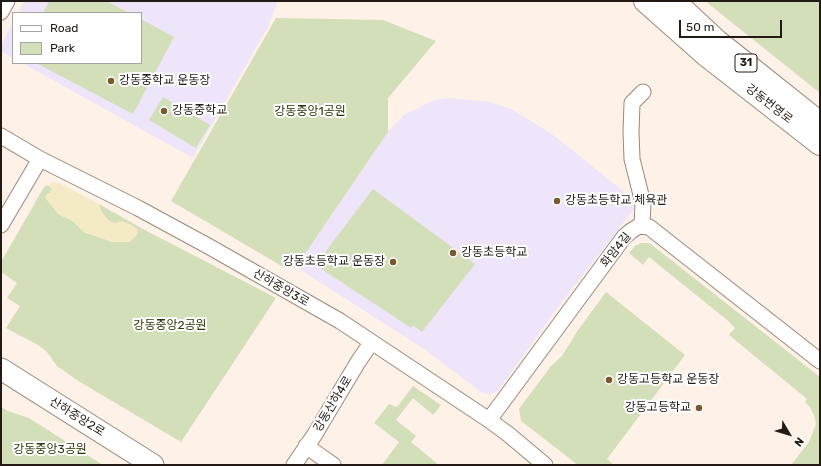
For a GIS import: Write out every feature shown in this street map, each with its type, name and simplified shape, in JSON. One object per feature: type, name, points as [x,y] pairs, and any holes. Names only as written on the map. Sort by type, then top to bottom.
[{"type":"highway","name":"강동번영로","points":[[645,1],[706,55],[820,144]]},
{"type":"highway","name":"강동번영로","points":[[674,1],[717,41],[820,123]]},
{"type":"main road","name":"산하중앙2로","points":[[1,369],[153,465]]},
{"type":"street","points":[[1,12],[7,1]]},
{"type":"street","points":[[642,226],[643,203],[632,159],[631,132],[632,103],[643,92]]},
{"type":"street","name":"산하중앙3로","points":[[1,136],[40,159],[138,208],[208,246],[340,322],[489,420],[545,465]]},
{"type":"street","points":[[1,225],[40,159]]},
{"type":"street","name":"화암4길","points":[[489,420],[624,237],[631,230],[639,226],[649,227],[820,361]]},
{"type":"street","name":"강동산하4로","points":[[294,465],[371,343]]},
{"type":"street","points":[[306,446],[333,465]]},
{"type":"shaded area","name":"강동중학교","points":[[24,1],[278,1],[268,27],[193,158],[24,64],[142,64],[142,12],[18,12]]},
{"type":"shaded area","points":[[12,24],[12,57],[1,51],[1,45]]},
{"type":"shaded area","name":"강동초등학교","points":[[449,98],[490,102],[511,109],[533,122],[556,137],[629,196],[634,209],[558,307],[498,391],[489,395],[481,392],[424,349],[296,267],[388,132],[404,115],[434,100]]},
{"type":"green space","points":[[49,1],[107,1],[127,12],[44,12]]},
{"type":"green space","points":[[705,1],[820,1],[820,93]]},
{"type":"green space","name":"강동중앙1공원","points":[[276,18],[383,20],[436,41],[388,98],[388,132],[296,267],[285,268],[171,201]]},
{"type":"green space","name":"강동중학교 운동장","points":[[142,20],[174,37],[133,114],[38,64],[142,64]]},
{"type":"green space","points":[[163,97],[210,125],[196,148],[149,120]]},
{"type":"green space","name":"강동중앙2공원","points":[[48,185],[52,189],[50,193],[58,214],[73,221],[84,232],[113,242],[114,223],[108,220],[101,211],[99,204],[143,229],[276,298],[181,442],[75,379],[57,366],[47,352],[38,345],[6,328],[20,306],[7,298],[17,283],[1,272],[1,262],[44,187]]},
{"type":"green space","name":"강동초등학교 운동장","points":[[373,189],[475,264],[422,332],[413,325],[411,328],[314,264],[320,255],[323,255]]},
{"type":"green space","points":[[641,243],[648,243],[652,245],[820,377],[820,465],[791,465],[809,442],[816,424],[814,415],[805,402],[807,399],[729,335],[735,328],[727,320],[649,257],[643,265],[629,253],[635,246]]},
{"type":"green space","name":"강동고등학교 운동장","points":[[606,292],[685,355],[607,459],[614,465],[578,465],[521,421],[519,409],[551,366],[562,356],[578,330]]},
{"type":"green space","points":[[413,386],[441,405],[433,415],[413,398],[396,420],[416,436],[411,442],[439,465],[382,465],[399,442],[374,423],[389,404],[397,407]]},
{"type":"green space","name":"강동중앙3공원","points":[[1,407],[29,418],[103,465],[1,465]]},
{"type":"sand","points":[[52,182],[61,184],[99,204],[101,211],[108,220],[114,223],[122,221],[132,225],[137,229],[138,234],[130,242],[113,242],[84,232],[73,221],[58,214],[46,199],[45,196],[50,193],[52,189],[48,185]]},
{"type":"place","name":"강동중학교 운동장","points":[[111,81]]},
{"type":"place","name":"강동중학교","points":[[164,111]]},
{"type":"place","name":"강동초등학교 체육관","points":[[557,201]]},
{"type":"place","name":"강동초등학교","points":[[453,253]]},
{"type":"place","name":"강동초등학교 운동장","points":[[393,262]]},
{"type":"place","name":"강동고등학교 운동장","points":[[609,380]]},
{"type":"place","name":"강동고등학교","points":[[699,408]]}]
